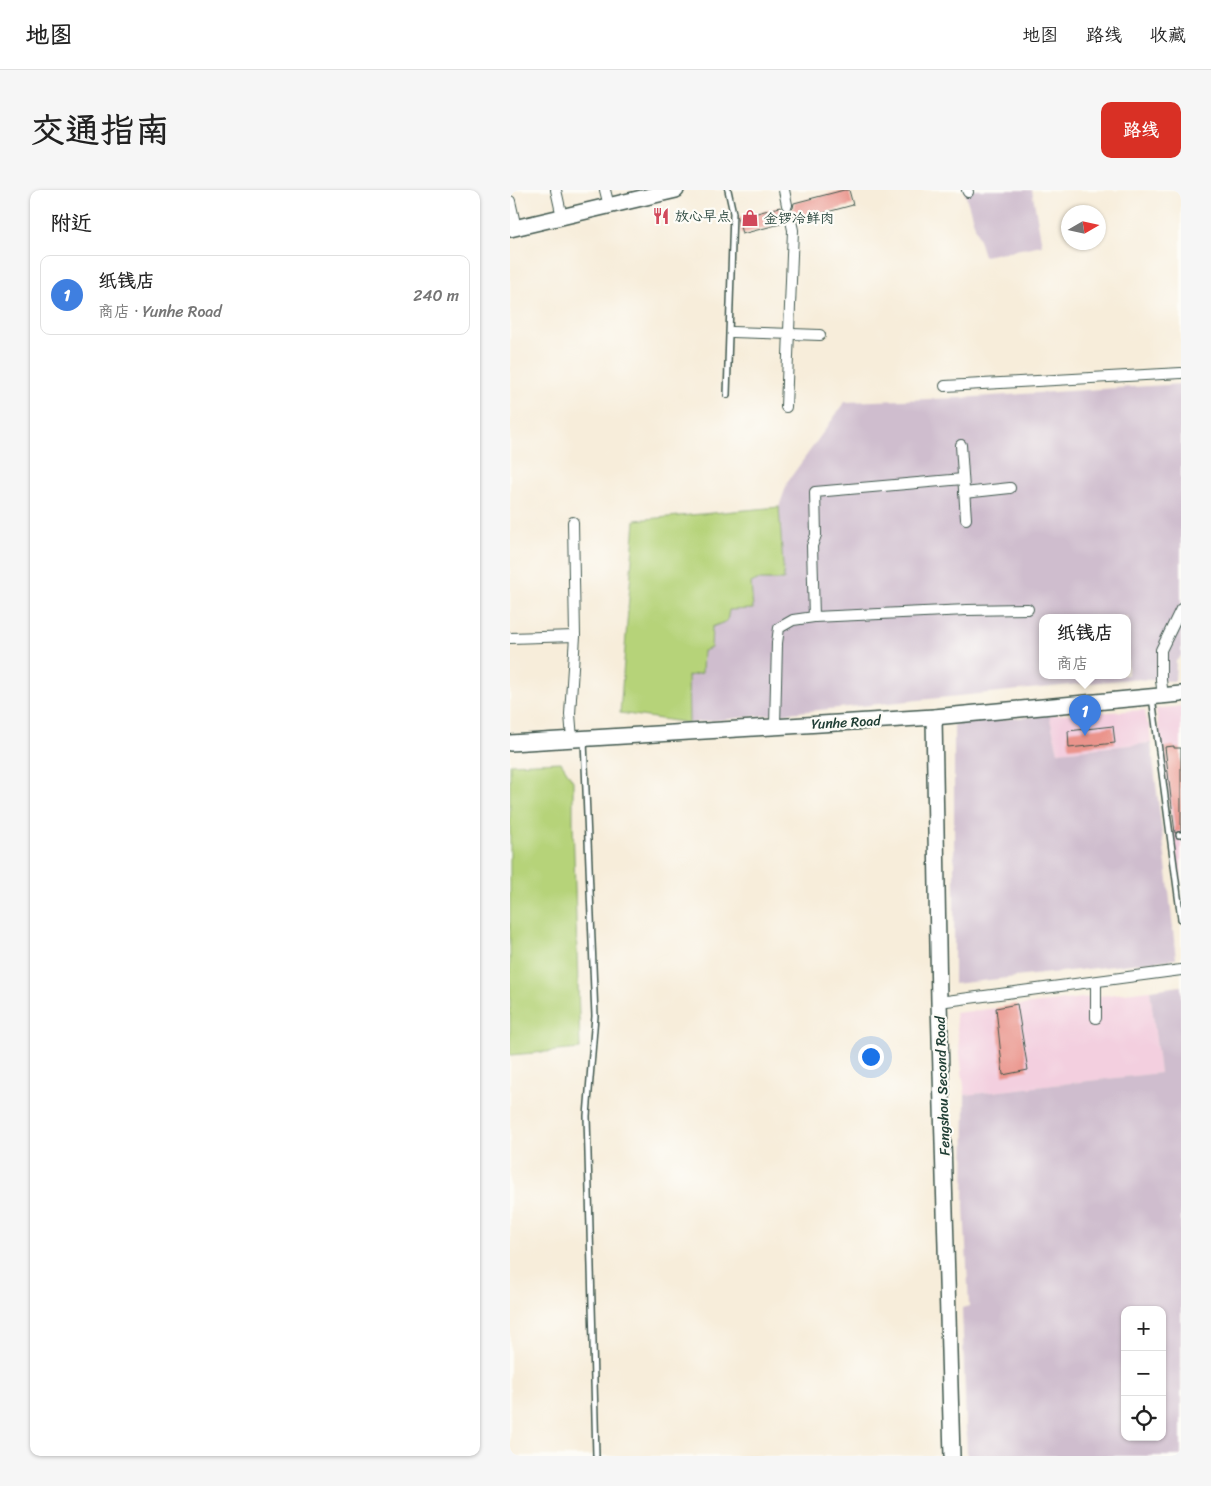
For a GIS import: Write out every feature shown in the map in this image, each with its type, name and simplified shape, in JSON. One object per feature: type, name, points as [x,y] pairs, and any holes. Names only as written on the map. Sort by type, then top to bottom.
[{"type":"street","points":[[556,190],[562,217]]},
{"type":"street","points":[[605,190],[609,206]]},
{"type":"street","points":[[784,190],[787,205]]},
{"type":"street","points":[[510,202],[513,229],[666,191]]},
{"type":"street","points":[[786,407],[793,230],[791,221]]},
{"type":"street","points":[[732,332],[820,335]]},
{"type":"street","points":[[945,386],[1181,373]]},
{"type":"street","points":[[960,445],[966,519]]},
{"type":"street","points":[[814,617],[812,546],[816,536],[815,492],[963,479]]},
{"type":"street","points":[[964,493],[1010,488]]},
{"type":"street","points":[[573,522],[575,636],[570,714],[578,738]]},
{"type":"street","points":[[775,726],[779,628],[793,620],[814,617],[1028,609]]},
{"type":"street","points":[[1157,697],[1161,680],[1161,650],[1181,610]]},
{"type":"street","points":[[510,638],[575,636]]},
{"type":"street","name":"Yunhe Road","points":[[510,742],[934,717],[1181,694]]},
{"type":"street","name":"Fengshou Second Road","points":[[934,717],[939,1002],[952,1456]]},
{"type":"street","points":[[939,1002],[1181,970]]},
{"type":"street","points":[[1096,982],[1096,1018]]},
{"type":"lane","points":[[727,395],[733,213],[728,190]]},
{"type":"lane","points":[[1157,697],[1181,919]]},
{"type":"lane","points":[[578,738],[595,1016],[587,1116],[596,1456]]},
{"type":"shaded area","points":[[964,190],[1032,190],[1042,245],[984,256]]},
{"type":"shaded area","points":[[1181,384],[1181,656],[1176,661],[1175,681],[1130,679],[689,723],[688,675],[702,673],[703,651],[711,648],[712,627],[751,583],[757,580],[784,580],[779,507],[788,481],[845,402],[959,398]]},
{"type":"shaded area","points":[[1181,706],[1181,886],[1156,709]]},
{"type":"shaded area","points":[[1145,710],[1151,743],[1058,752],[1049,715]]},
{"type":"shaded area","points":[[1049,715],[1058,752],[1151,743],[1176,959],[954,984],[954,724]]},
{"type":"shaded area","points":[[1181,986],[1181,1456],[967,1456],[962,1308],[969,1306],[964,1206],[965,1095],[1160,1073],[1150,990]]},
{"type":"shaded area","points":[[1150,990],[1160,1073],[965,1095],[955,1013]]},
{"type":"green space","points":[[779,507],[784,580],[757,580],[751,583],[753,609],[729,610],[727,621],[712,627],[711,648],[703,651],[702,673],[688,676],[689,723],[620,713],[635,520]]},
{"type":"green space","points":[[561,762],[573,781],[580,1049],[510,1055],[510,764]]},
{"type":"building","points":[[849,190],[853,205],[798,220],[794,215],[789,214],[785,218],[784,223],[742,234],[738,218],[780,207],[784,211],[789,212],[793,208],[794,203]]},
{"type":"building","points":[[1113,726],[1115,743],[1069,748],[1068,731]]},
{"type":"building","points":[[1174,746],[1174,748],[1181,748],[1181,831],[1175,833],[1165,747]]},
{"type":"building","points":[[1017,1004],[1028,1070],[1003,1075],[996,1008]]},
{"type":"place","name":"放心早点","points":[[661,216]]},
{"type":"place","name":"金锣冷鲜肉","points":[[750,218]]},
{"type":"place","name":"纸钱店","points":[[1085,736]]}]
